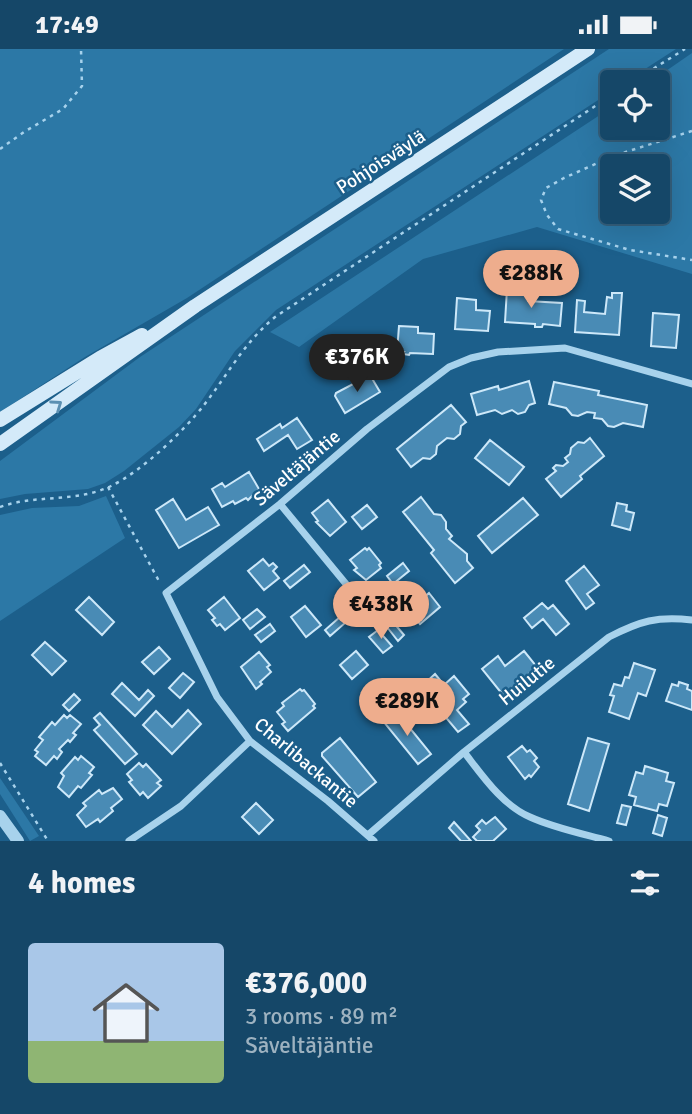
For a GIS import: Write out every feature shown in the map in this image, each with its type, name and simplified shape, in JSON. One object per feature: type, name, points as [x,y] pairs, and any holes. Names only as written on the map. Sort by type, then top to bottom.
[{"type":"main road","name":"Pohjoisväylä","points":[[0,444],[195,306],[588,49]]},
{"type":"main road","name":"Pohjoisväylä","points":[[0,420],[100,358],[195,306]]},
{"type":"street","name":"Säveltäjäntie","points":[[166,593],[280,504],[367,429],[425,384],[449,367],[471,358],[498,352],[565,348],[692,384]]},
{"type":"street","points":[[280,504],[370,613]]},
{"type":"street","name":"Charlibackantie","points":[[166,593],[217,697],[250,741],[371,838]]},
{"type":"street","name":"Huilutie","points":[[371,838],[464,752],[609,637],[631,625],[653,618],[692,620]]},
{"type":"street","points":[[130,841],[181,806],[250,741]]},
{"type":"street","points":[[464,752],[501,796],[530,817],[609,841]]},
{"type":"street","points":[[0,816],[18,841]]},
{"type":"path","points":[[0,149],[63,109],[76,94],[82,86],[81,49]]},
{"type":"path","points":[[651,70],[685,49]]},
{"type":"path","points":[[0,507],[23,501],[77,496],[122,480],[191,422],[238,354],[258,331],[275,317],[600,103]]},
{"type":"path","points":[[692,131],[613,156],[565,178],[546,188],[541,201],[547,215],[558,229],[631,250],[692,260]]},
{"type":"path","points":[[108,487],[166,593]]},
{"type":"path","points":[[0,763],[48,841]]},
{"type":"shaded area","points":[[0,49],[564,49],[187,298],[85,357],[0,412]]},
{"type":"shaded area","points":[[609,49],[676,49],[644,70],[600,70],[600,99],[276,310],[235,351],[196,409],[179,427],[124,471],[105,483],[88,489],[25,494],[0,499],[0,461],[140,357]]},
{"type":"shaded area","points":[[692,53],[692,274],[537,227],[423,259],[299,347],[270,332],[600,115],[600,140],[670,140],[670,70],[667,70]]},
{"type":"shaded area","points":[[106,496],[125,538],[0,621],[0,515],[32,508],[79,506]]},
{"type":"shaded area","points":[[0,778],[39,836],[30,841],[0,794]]},
{"type":"building","points":[[510,259],[528,261],[526,272],[508,269]]},
{"type":"building","points":[[507,289],[528,290],[528,301],[562,303],[560,326],[543,324],[542,327],[535,327],[535,324],[505,322]]},
{"type":"building","points":[[612,293],[622,293],[619,335],[575,332],[577,300],[585,301],[584,312],[605,314],[607,297],[612,298]]},
{"type":"building","points":[[457,298],[476,300],[476,310],[490,311],[488,331],[455,329]]},
{"type":"building","points":[[653,313],[679,315],[676,348],[651,346]]},
{"type":"building","points":[[399,326],[418,327],[418,333],[434,334],[433,354],[409,355],[397,352]]},
{"type":"building","points":[[370,375],[380,392],[345,413],[335,396],[336,393]]},
{"type":"building","points":[[529,381],[535,403],[529,405],[525,412],[518,414],[512,410],[502,414],[495,410],[477,415],[471,394],[498,386],[499,390]]},
{"type":"building","points":[[554,382],[647,405],[643,427],[623,423],[614,427],[608,426],[602,419],[594,418],[595,413],[572,415],[566,408],[549,404]]},
{"type":"building","points":[[451,405],[466,422],[461,426],[460,434],[454,439],[447,438],[437,446],[436,454],[430,459],[423,458],[411,467],[397,449]]},
{"type":"building","points":[[297,418],[312,440],[297,449],[288,435],[264,451],[257,439],[280,424],[282,428]]},
{"type":"building","points":[[590,438],[604,456],[561,497],[546,479],[556,471],[553,468],[556,465],[563,466],[568,462],[565,458],[570,454],[571,448]]},
{"type":"building","points":[[490,440],[524,467],[509,485],[475,458]]},
{"type":"building","points":[[249,472],[259,489],[248,500],[246,498],[235,504],[233,501],[222,507],[212,489],[222,483],[225,487]]},
{"type":"building","points":[[421,497],[434,514],[441,515],[452,536],[449,539],[467,554],[467,561],[473,568],[455,583],[431,553],[434,550],[403,512]]},
{"type":"building","points":[[523,498],[538,515],[492,553],[478,536]]},
{"type":"building","points":[[173,499],[186,520],[208,507],[219,525],[179,548],[156,510]]},
{"type":"building","points":[[328,500],[346,522],[330,536],[316,522],[318,521],[312,513]]},
{"type":"building","points":[[617,503],[627,505],[626,511],[634,513],[630,530],[612,525]]},
{"type":"building","points":[[367,505],[377,517],[362,529],[352,517]]},
{"type":"building","points":[[365,548],[369,548],[381,563],[381,568],[366,580],[354,570],[357,568],[350,560]]},
{"type":"building","points":[[263,559],[269,566],[273,563],[277,567],[273,571],[279,578],[264,590],[248,571]]},
{"type":"building","points":[[403,563],[409,571],[393,584],[387,576]]},
{"type":"building","points":[[304,565],[310,572],[290,588],[284,581]]},
{"type":"building","points":[[584,566],[599,585],[587,594],[594,603],[586,609],[566,581]]},
{"type":"building","points":[[429,593],[440,607],[420,624],[409,610]]},
{"type":"building","points":[[89,597],[114,622],[102,635],[76,610]]},
{"type":"building","points":[[224,597],[240,618],[225,630],[220,624],[217,626],[212,620],[215,618],[208,610]]},
{"type":"building","points":[[542,603],[548,609],[553,605],[569,624],[556,635],[543,619],[532,628],[524,618]]},
{"type":"building","points":[[305,606],[321,625],[306,637],[291,617]]},
{"type":"building","points":[[257,609],[265,617],[250,629],[243,620]]},
{"type":"building","points":[[340,617],[345,623],[330,636],[325,630]]},
{"type":"building","points":[[393,622],[404,635],[398,641],[387,627]]},
{"type":"building","points":[[270,624],[275,631],[261,642],[255,635]]},
{"type":"building","points":[[378,630],[392,646],[383,653],[369,637]]},
{"type":"building","points":[[45,642],[66,661],[52,675],[32,655]]},
{"type":"building","points":[[159,647],[170,659],[154,674],[142,662]]},
{"type":"building","points":[[356,651],[368,665],[352,679],[340,665]]},
{"type":"building","points":[[524,651],[537,667],[503,695],[482,669],[498,656],[505,666]]},
{"type":"building","points":[[259,652],[270,665],[267,667],[271,672],[256,689],[241,667]]},
{"type":"building","points":[[634,663],[655,670],[646,696],[638,693],[629,719],[609,712],[614,696],[610,695],[614,684],[622,686],[625,677],[629,678]]},
{"type":"building","points":[[183,673],[194,682],[180,698],[169,688]]},
{"type":"building","points":[[435,674],[444,685],[454,676],[469,694],[463,699],[466,702],[457,710],[469,724],[458,732],[443,714],[446,711],[424,684]]},
{"type":"building","points":[[679,682],[688,685],[687,689],[692,691],[692,710],[666,701],[672,684],[678,686]]},
{"type":"building","points":[[122,683],[139,700],[148,690],[154,696],[135,716],[112,694]]},
{"type":"building","points":[[300,689],[304,690],[315,708],[288,731],[277,712],[284,706],[282,703]]},
{"type":"building","points":[[74,694],[80,700],[69,711],[63,705]]},
{"type":"building","points":[[188,710],[201,724],[172,754],[143,725],[156,711],[172,727]]},
{"type":"building","points":[[396,711],[431,754],[418,764],[383,721]]},
{"type":"building","points":[[100,713],[137,754],[125,764],[94,730],[100,725],[94,718]]},
{"type":"building","points":[[64,715],[67,718],[70,715],[81,724],[73,733],[76,735],[70,742],[68,740],[59,749],[62,752],[57,759],[54,756],[46,765],[35,756],[38,752],[35,750],[43,740],[39,737],[52,722],[55,725]]},
{"type":"building","points":[[340,738],[376,782],[358,797],[322,756],[322,753]]},
{"type":"building","points":[[588,738],[609,744],[589,811],[568,804]]},
{"type":"building","points":[[522,746],[537,758],[534,761],[539,767],[531,777],[529,775],[525,779],[508,757]]},
{"type":"building","points":[[81,756],[94,767],[89,773],[92,775],[69,797],[58,787],[64,776],[61,773],[75,757],[78,760]]},
{"type":"building","points":[[139,763],[143,767],[146,764],[161,780],[157,783],[161,786],[148,798],[143,792],[140,795],[129,782],[132,780],[127,774]]},
{"type":"building","points":[[645,766],[668,773],[666,781],[674,783],[667,806],[659,804],[657,811],[634,805],[636,797],[629,795],[636,772],[643,774]]},
{"type":"building","points":[[113,788],[122,799],[100,822],[98,819],[86,827],[77,815],[86,806],[83,803],[99,790],[102,794]]},
{"type":"building","points":[[256,803],[273,820],[259,834],[242,817]]},
{"type":"building","points":[[622,805],[631,807],[626,825],[617,823]]},
{"type":"building","points":[[658,815],[667,818],[662,836],[653,833]]},
{"type":"building","points":[[495,817],[506,829],[493,841],[477,841],[473,837],[480,830],[476,826],[482,820],[486,824]]},
{"type":"building","points":[[454,822],[471,841],[461,841],[449,828]]}]
